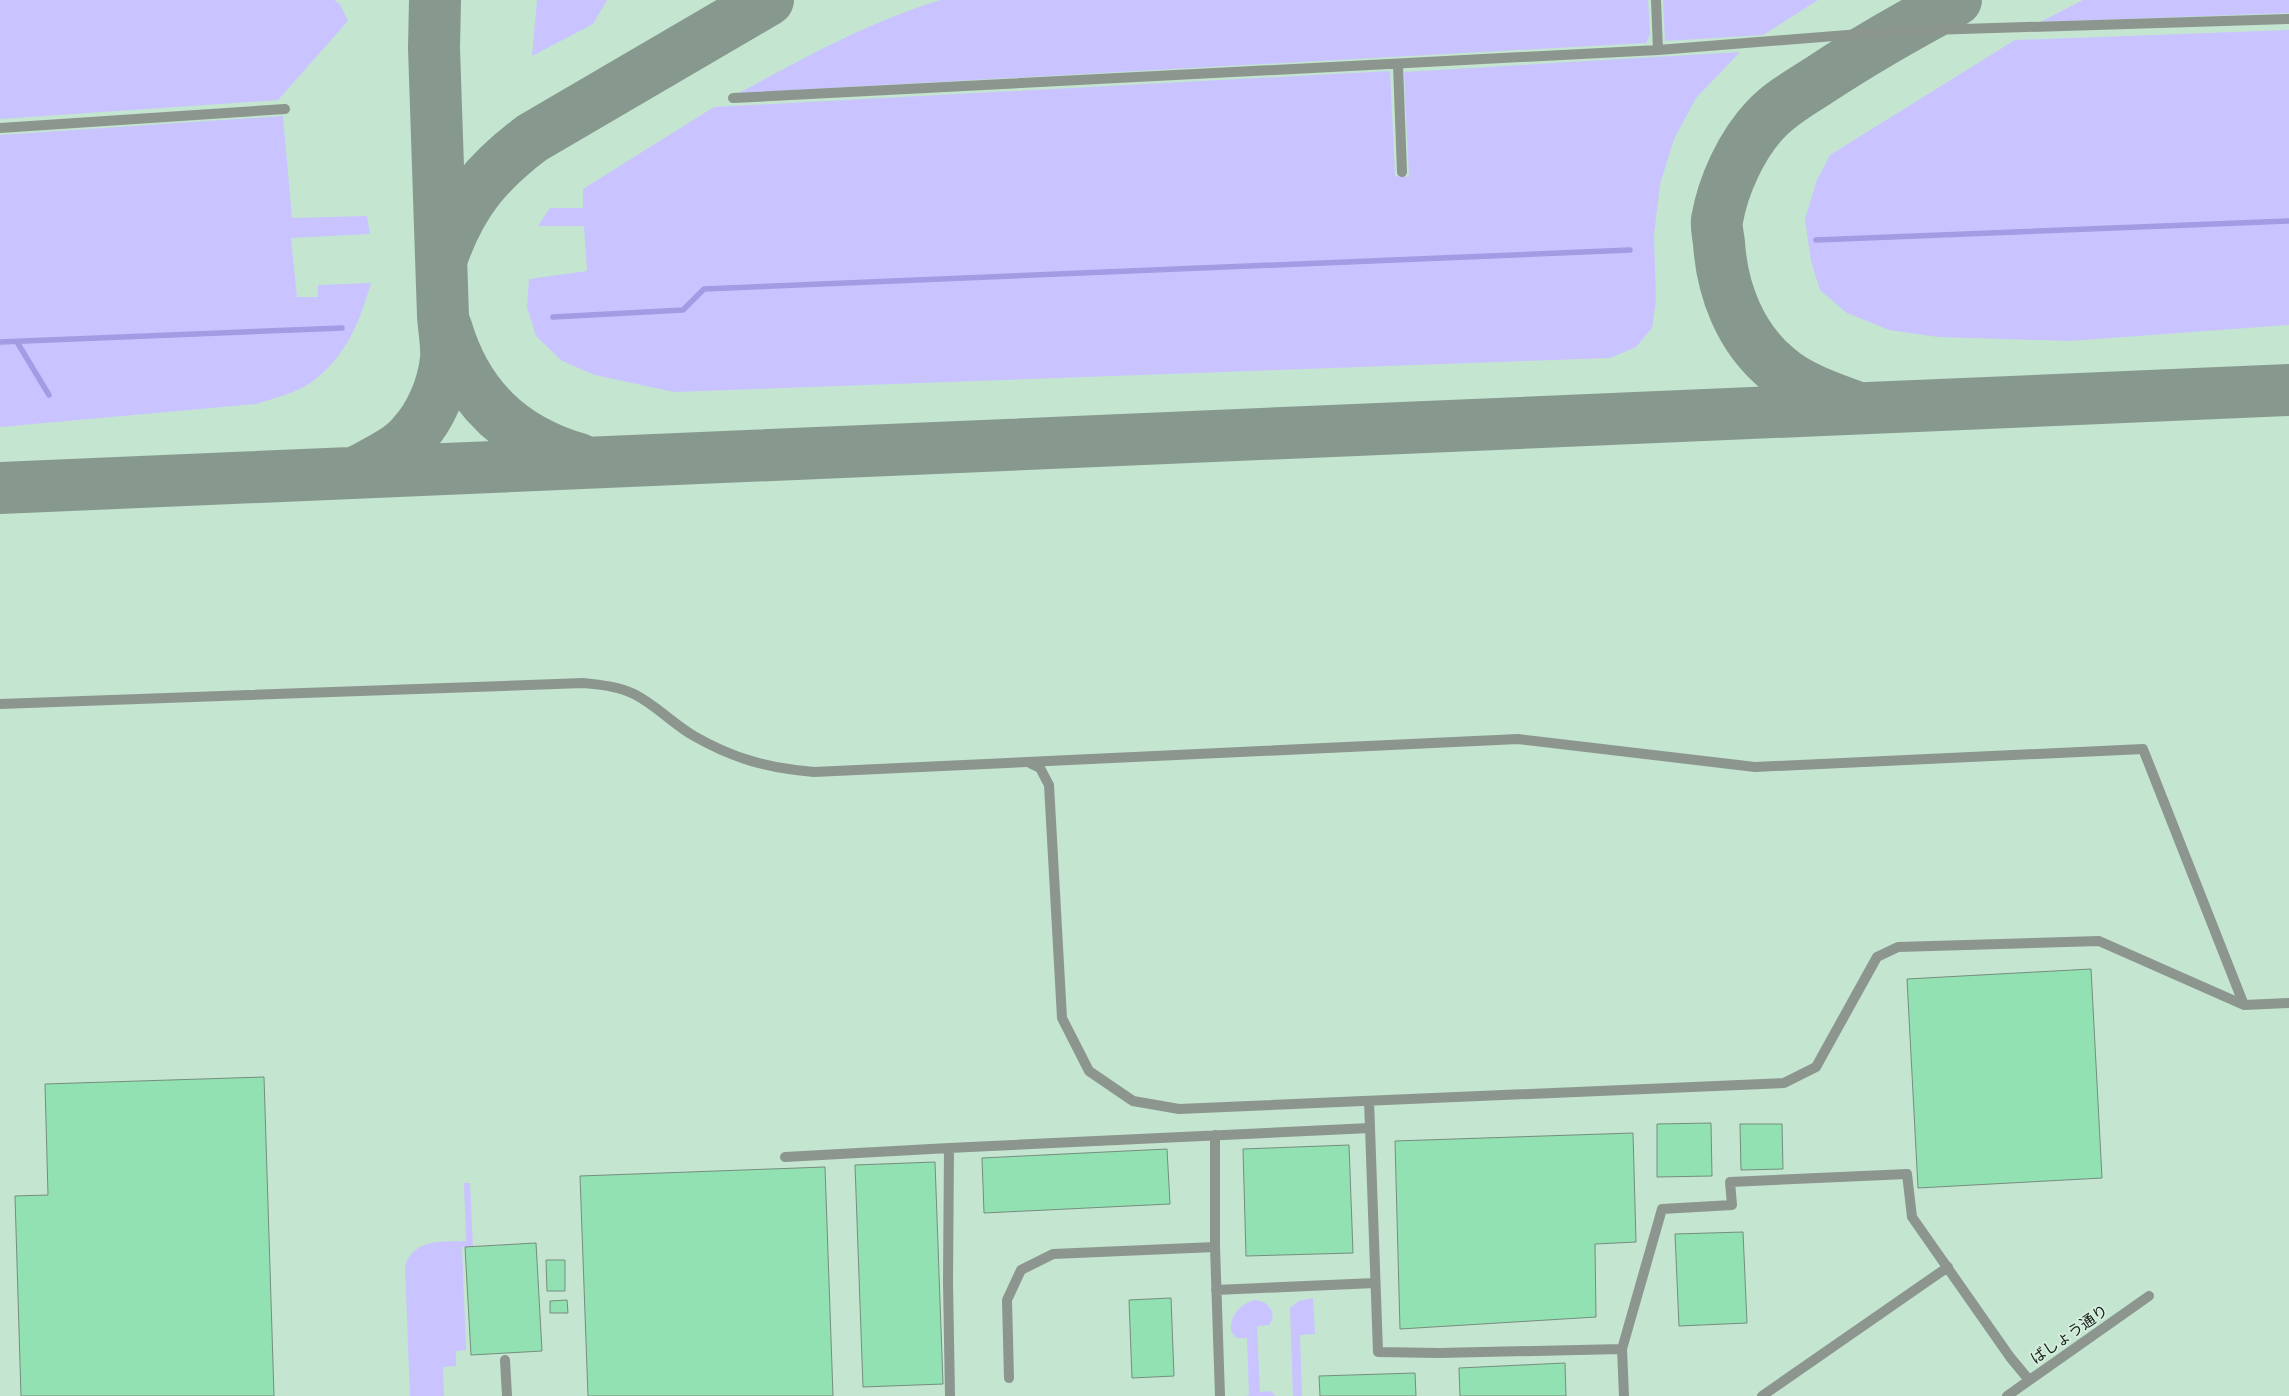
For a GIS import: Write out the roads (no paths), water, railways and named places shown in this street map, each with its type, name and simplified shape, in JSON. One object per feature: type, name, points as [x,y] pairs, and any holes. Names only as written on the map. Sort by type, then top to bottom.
[{"type":"lane","points":[[1656,0],[1658,50]]},
{"type":"lane","points":[[733,98],[1398,65],[1658,50],[1898,31],[2289,18]]},
{"type":"lane","points":[[1398,65],[1402,172]]},
{"type":"lane","points":[[0,128],[285,109]]},
{"type":"lane","points":[[0,704],[582,683],[611,686],[634,694],[692,735],[749,762],[782,769],[814,772],[1518,739],[1754,767],[2143,750],[2244,1005]]},
{"type":"lane","points":[[1027,762],[1040,768],[1049,785],[1062,1018],[1089,1071],[1133,1102],[1179,1109],[1784,1083],[1816,1067],[1877,958],[1898,947],[2098,941],[2244,1005],[2289,1003]]},
{"type":"lane","points":[[1369,1101],[1378,1352],[1439,1353],[1622,1349]]},
{"type":"lane","points":[[785,1157],[1370,1128]]},
{"type":"lane","points":[[1215,1135],[1215,1247],[1220,1396]]},
{"type":"lane","points":[[949,1148],[950,1396]]},
{"type":"lane","points":[[1624,1396],[1622,1349],[1662,1209],[1732,1205],[1730,1182],[1907,1174],[1912,1217],[2029,1380]]},
{"type":"lane","points":[[1009,1378],[1008,1300],[1021,1270],[1053,1254],[1215,1247]]},
{"type":"lane","points":[[1762,1396],[1948,1267]]},
{"type":"lane","points":[[1216,1290],[1375,1283]]},
{"type":"lane","name":"ばしょう通り","points":[[2006,1396],[2149,1296]]},
{"type":"lane","points":[[505,1360],[507,1396]]},
{"type":"waterway","points":[[1816,240],[2289,221]]},
{"type":"waterway","points":[[553,317],[683,310],[704,289],[1630,250]]},
{"type":"waterway","points":[[0,342],[342,328]]},
{"type":"waterway","points":[[17,342],[49,395]]}]
